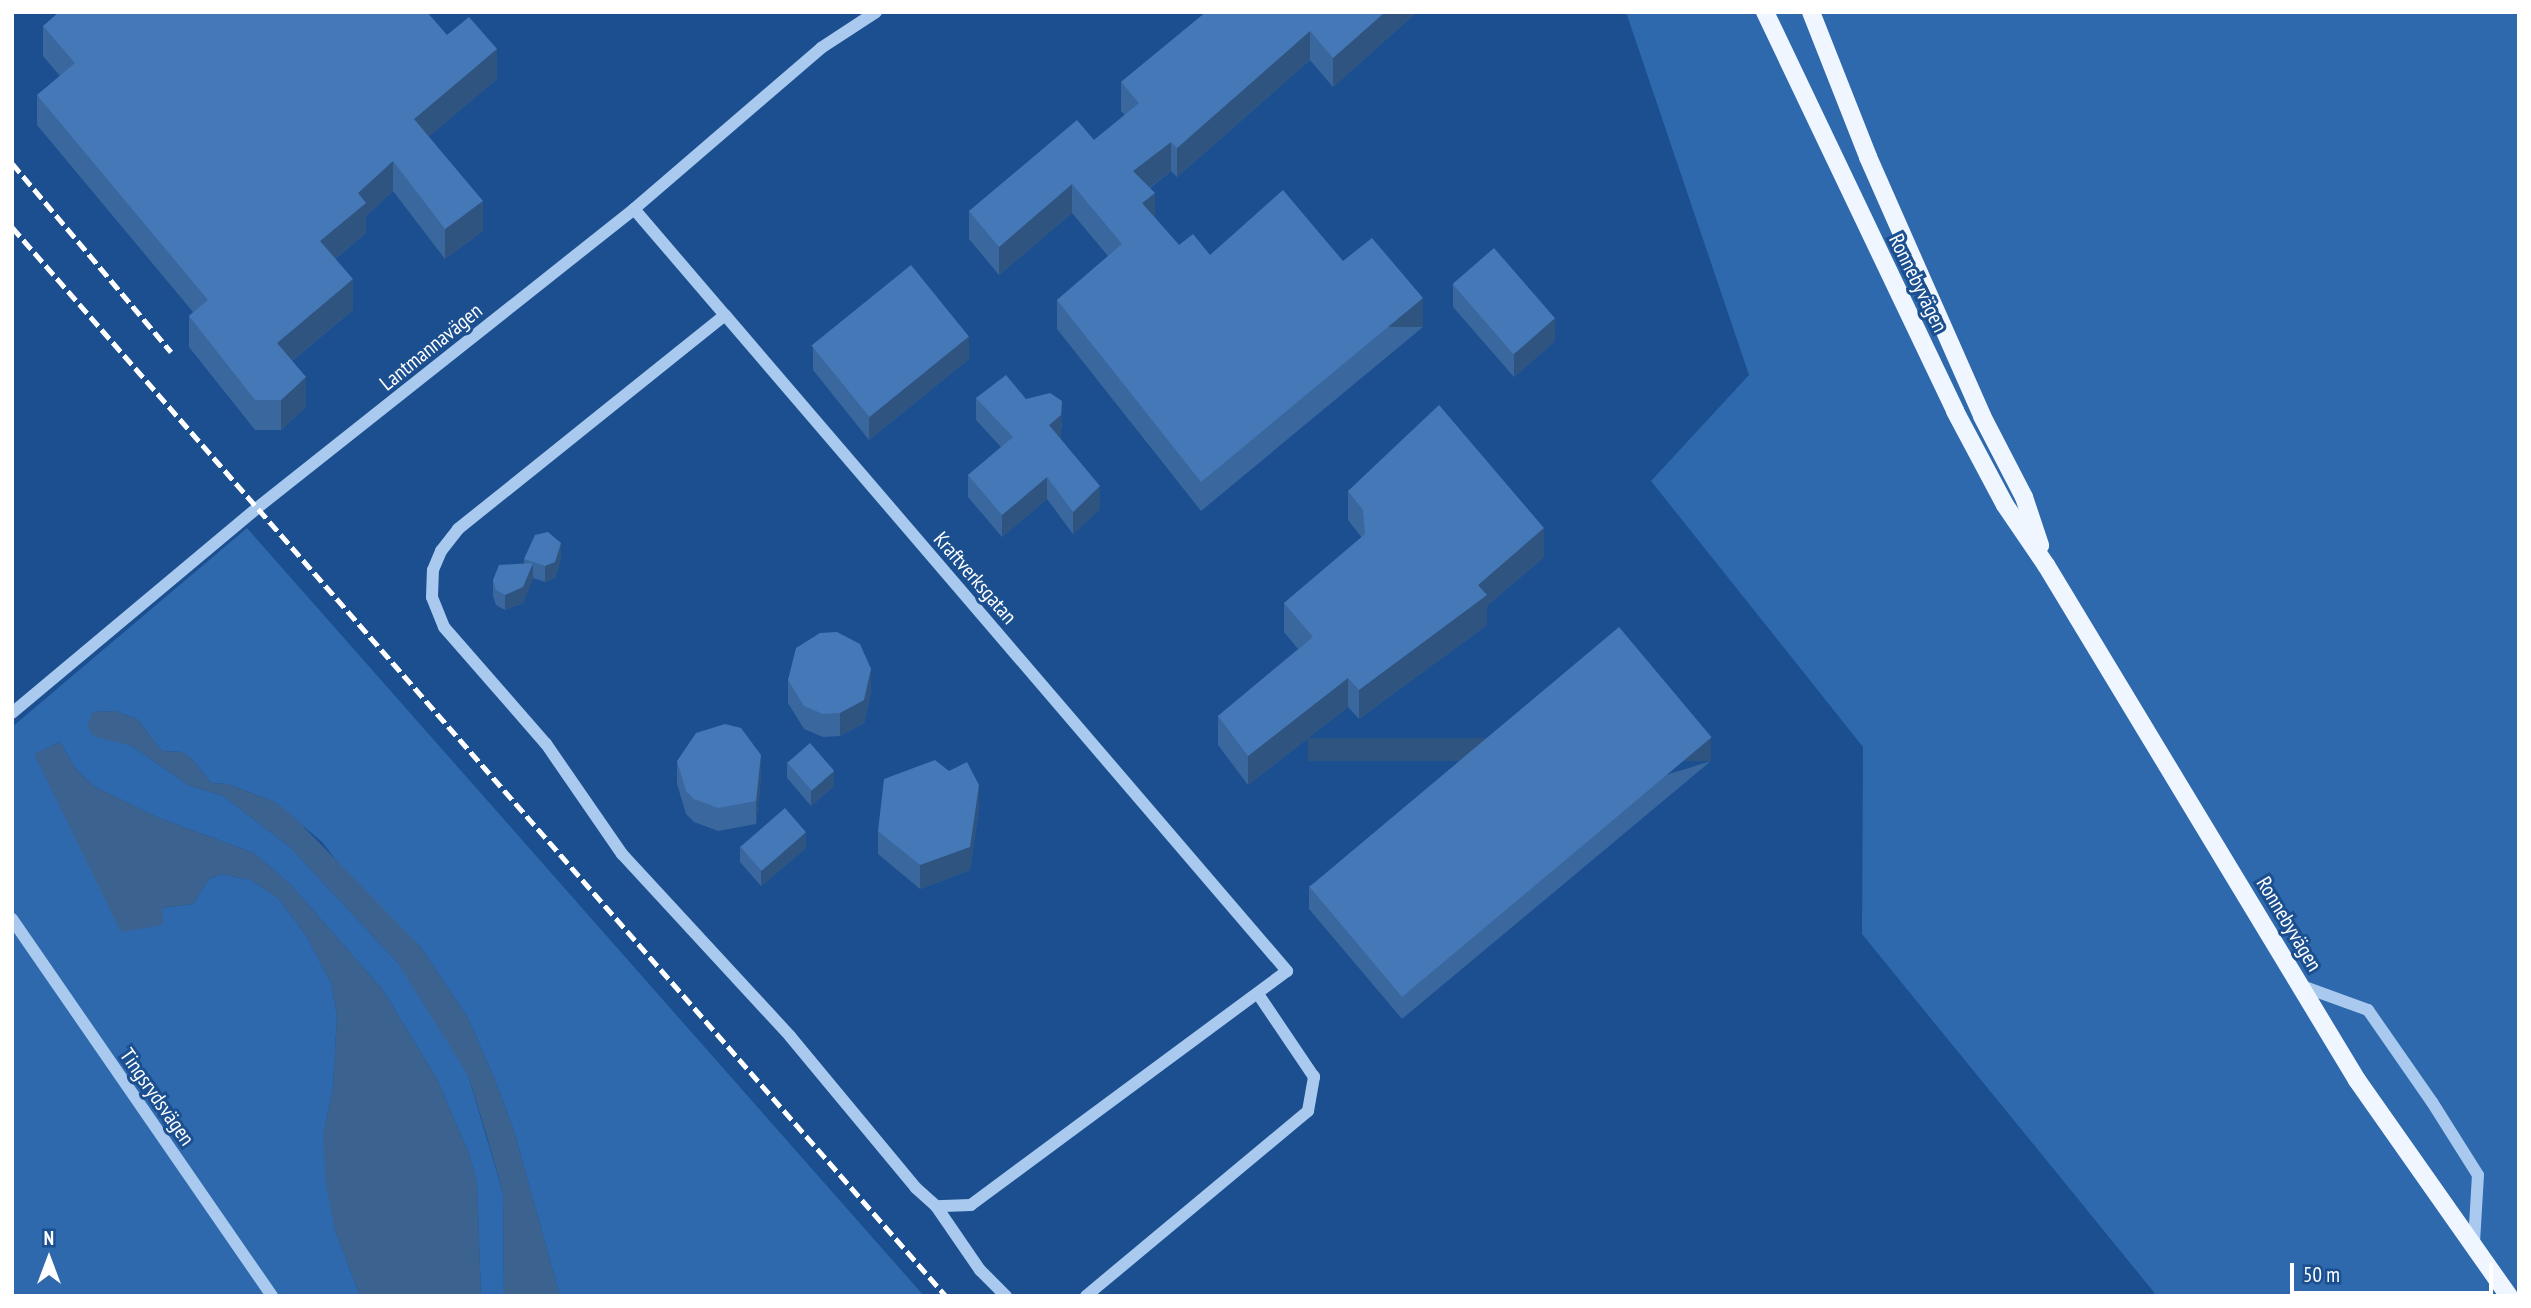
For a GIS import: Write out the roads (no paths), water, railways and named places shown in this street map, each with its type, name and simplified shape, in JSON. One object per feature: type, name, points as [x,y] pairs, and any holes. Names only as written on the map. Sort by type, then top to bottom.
[{"type":"main road","name":"Ronnebyvägen","points":[[1765,12],[1955,411],[2005,505],[2046,565],[2357,1080],[2474,1242],[2509,1296]]},
{"type":"main road","name":"Ronnebyvägen","points":[[1811,12],[1874,169],[1982,416],[2024,497],[2046,565]]},
{"type":"street","name":"Lantmannavägen","points":[[12,713],[257,508],[634,209],[821,48],[876,12]]},
{"type":"street","name":"Kraftverksgatan","points":[[634,209],[1287,971],[1258,993]]},
{"type":"street","points":[[725,315],[458,529],[441,551],[433,570],[432,597],[444,627],[546,744],[622,854],[790,1036],[916,1188],[936,1206],[980,1270],[1006,1296]]},
{"type":"street","name":"Tingsrydsvägen","points":[[12,919],[272,1296]]},
{"type":"street","points":[[2299,985],[2368,1010],[2432,1102],[2478,1175],[2474,1242]]},
{"type":"street","points":[[936,1206],[971,1205],[1000,1187],[1258,993],[1314,1077],[1308,1111],[1086,1296]]},
{"type":"railway","points":[[12,163],[171,352]]},
{"type":"railway","points":[[12,227],[946,1296]]}]
